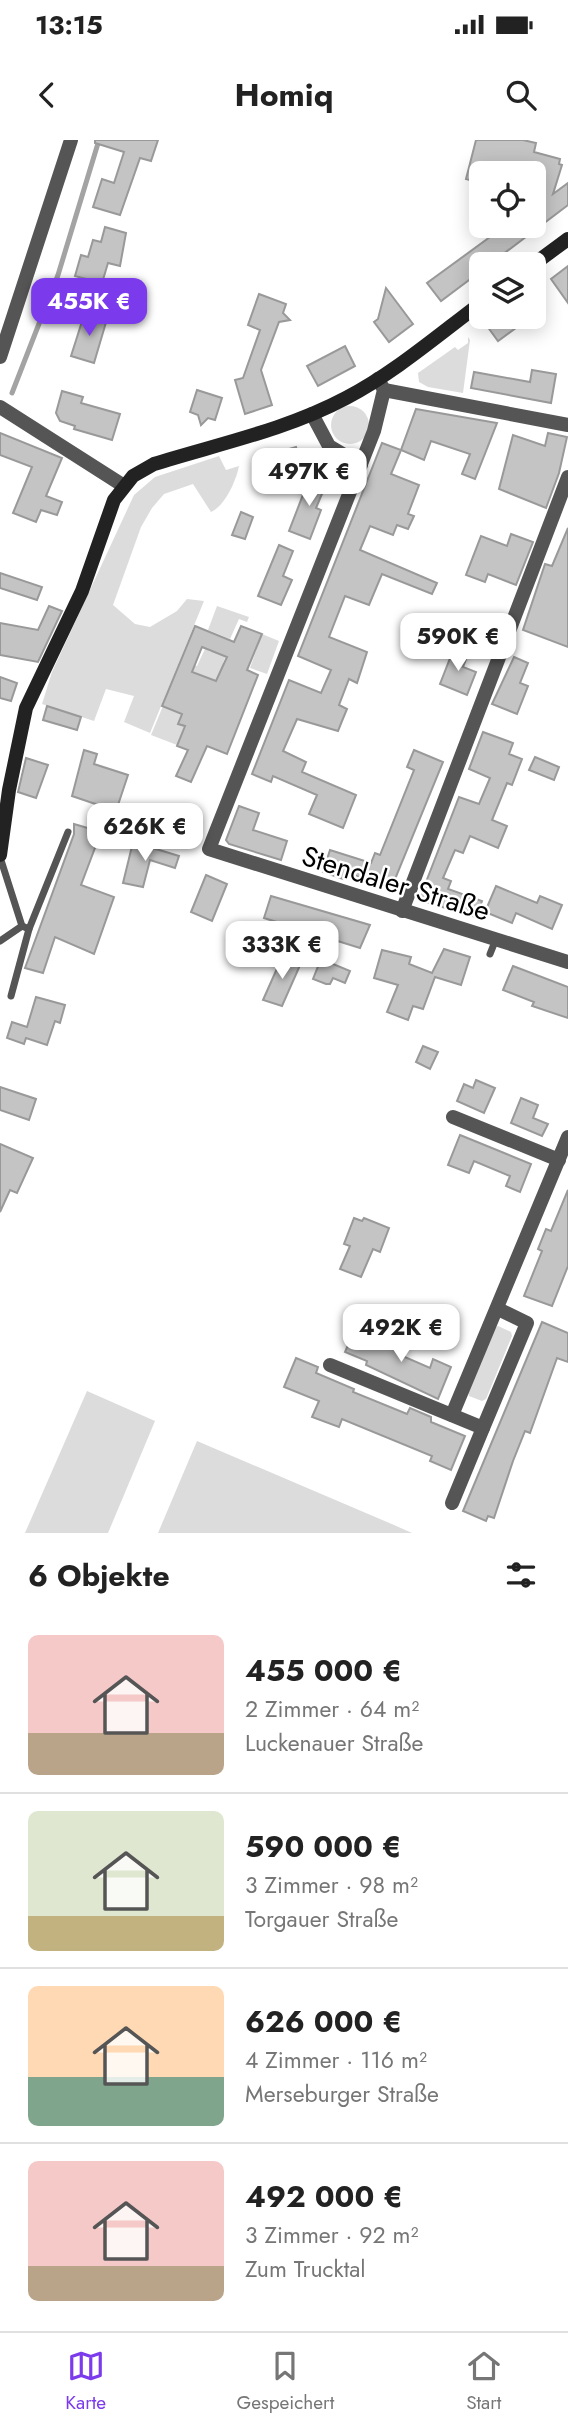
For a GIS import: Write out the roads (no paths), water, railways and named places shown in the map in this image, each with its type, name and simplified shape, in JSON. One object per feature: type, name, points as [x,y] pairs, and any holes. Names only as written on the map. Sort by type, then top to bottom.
[{"type":"street","points":[[0,357],[71,140]]},
{"type":"street","points":[[546,255],[568,239]]},
{"type":"street","points":[[0,856],[9,790],[26,708],[82,591],[114,500],[124,486],[133,476],[154,464],[312,414],[381,385],[469,313]]},
{"type":"street","points":[[381,385],[568,425]]},
{"type":"street","points":[[312,414],[329,446],[361,465],[382,410],[381,385]]},
{"type":"street","points":[[0,407],[124,486]]},
{"type":"street","name":"Stendaler Straße","points":[[361,465],[209,849],[568,962]]},
{"type":"street","points":[[402,911],[568,477]]},
{"type":"street","points":[[453,1117],[559,1160]]},
{"type":"street","points":[[453,1415],[568,1137]]},
{"type":"street","points":[[452,1503],[527,1323],[498,1309]]},
{"type":"street","points":[[330,1365],[483,1428]]},
{"type":"lane","points":[[11,996],[25,928],[68,832]]},
{"type":"lane","points":[[0,856],[25,928]]},
{"type":"lane","points":[[0,941],[25,928]]},
{"type":"lane","points":[[490,954],[496,939]]},
{"type":"waterway","points":[[12,393],[58,275],[99,140]]}]
